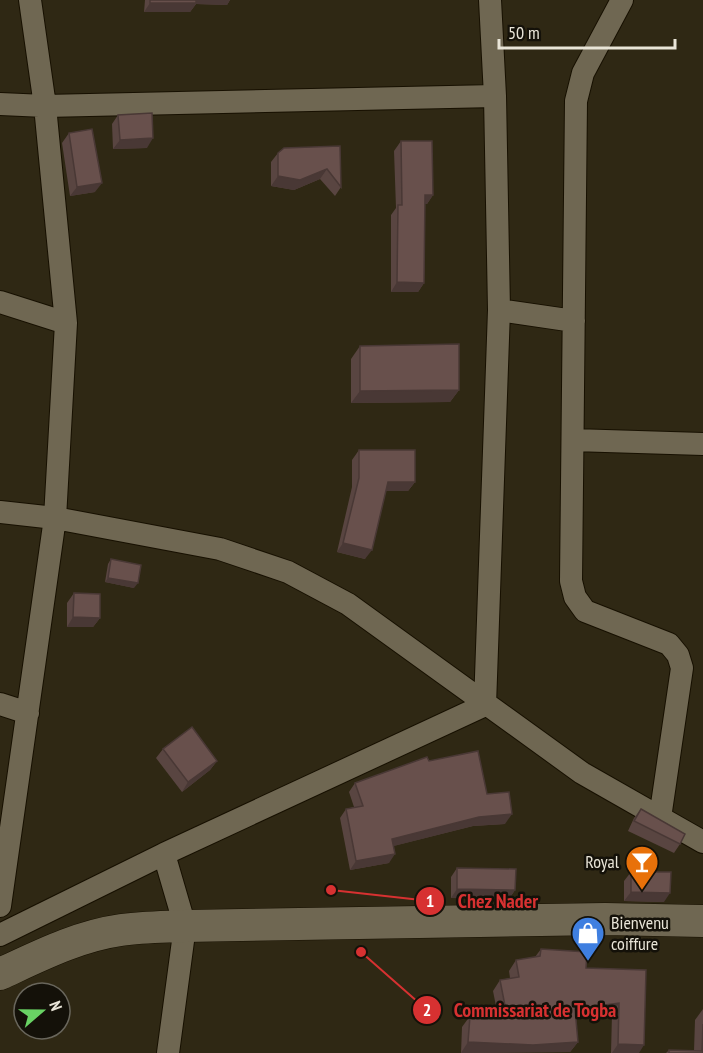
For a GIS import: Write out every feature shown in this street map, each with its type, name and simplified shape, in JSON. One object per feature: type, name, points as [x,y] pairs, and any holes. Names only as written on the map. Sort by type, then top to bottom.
[{"type":"street","points":[[0,906],[55,518],[66,323],[45,106],[30,0]]},
{"type":"street","points":[[485,705],[499,310],[495,96],[490,0]]},
{"type":"street","points":[[622,0],[583,73],[576,101],[571,581],[574,597],[585,611],[669,644],[678,655],[682,668],[660,818]]},
{"type":"street","points":[[0,104],[45,106],[495,96]]},
{"type":"street","points":[[0,302],[66,323]]},
{"type":"street","points":[[499,310],[574,321]]},
{"type":"street","points":[[573,440],[703,444]]},
{"type":"street","points":[[0,512],[55,518],[220,549],[288,572],[348,604],[582,773],[703,842]]},
{"type":"street","points":[[0,704],[28,713]]},
{"type":"street","points":[[0,935],[164,854],[485,705]]},
{"type":"street","points":[[164,854],[185,926],[168,1053]]},
{"type":"street","points":[[0,974],[85,938],[121,930],[185,926],[605,919],[703,921]]},
{"type":"building","points":[[150,0],[196,0],[196,3],[150,3]]},
{"type":"building","points":[[152,113],[153,138],[120,140],[118,115]]},
{"type":"building","points":[[92,129],[102,183],[77,187],[69,133]]},
{"type":"building","points":[[401,141],[432,141],[433,195],[425,195],[424,283],[397,282],[398,205],[402,205]]},
{"type":"building","points":[[340,146],[341,187],[327,169],[300,180],[278,176],[278,153],[284,148]]},
{"type":"building","points":[[459,344],[459,390],[360,391],[360,346]]},
{"type":"building","points":[[359,450],[415,450],[415,482],[388,482],[372,550],[343,543],[359,478]]},
{"type":"building","points":[[111,559],[141,565],[138,583],[108,578]]},
{"type":"building","points":[[74,593],[100,594],[100,618],[73,617]]},
{"type":"building","points":[[192,727],[217,761],[188,782],[163,749]]},
{"type":"building","points":[[478,751],[487,794],[509,792],[512,814],[479,817],[392,839],[395,854],[356,861],[346,809],[363,806],[355,783],[427,757],[429,761]]},
{"type":"building","points":[[641,809],[685,834],[680,844],[634,821]]},
{"type":"building","points":[[457,868],[516,869],[515,890],[457,889]]},
{"type":"building","points":[[631,872],[671,872],[670,893],[631,892]]},
{"type":"building","points":[[541,949],[587,952],[586,968],[646,970],[644,1045],[618,1044],[619,1003],[575,1009],[578,1042],[533,1045],[468,1042],[470,1016],[507,1016],[500,980],[519,977],[516,960],[540,956]]},
{"type":"building","points":[[703,1024],[703,1053],[669,1053],[669,1050],[702,1051]]},
{"type":"place","name":"Chez Nader","points":[[331,890]]},
{"type":"place","name":"Royal","points":[[642,891]]},
{"type":"place","name":"Commissariat de Togba","points":[[361,952]]},
{"type":"place","name":"Bienvenu coiffure","points":[[588,962]]}]
